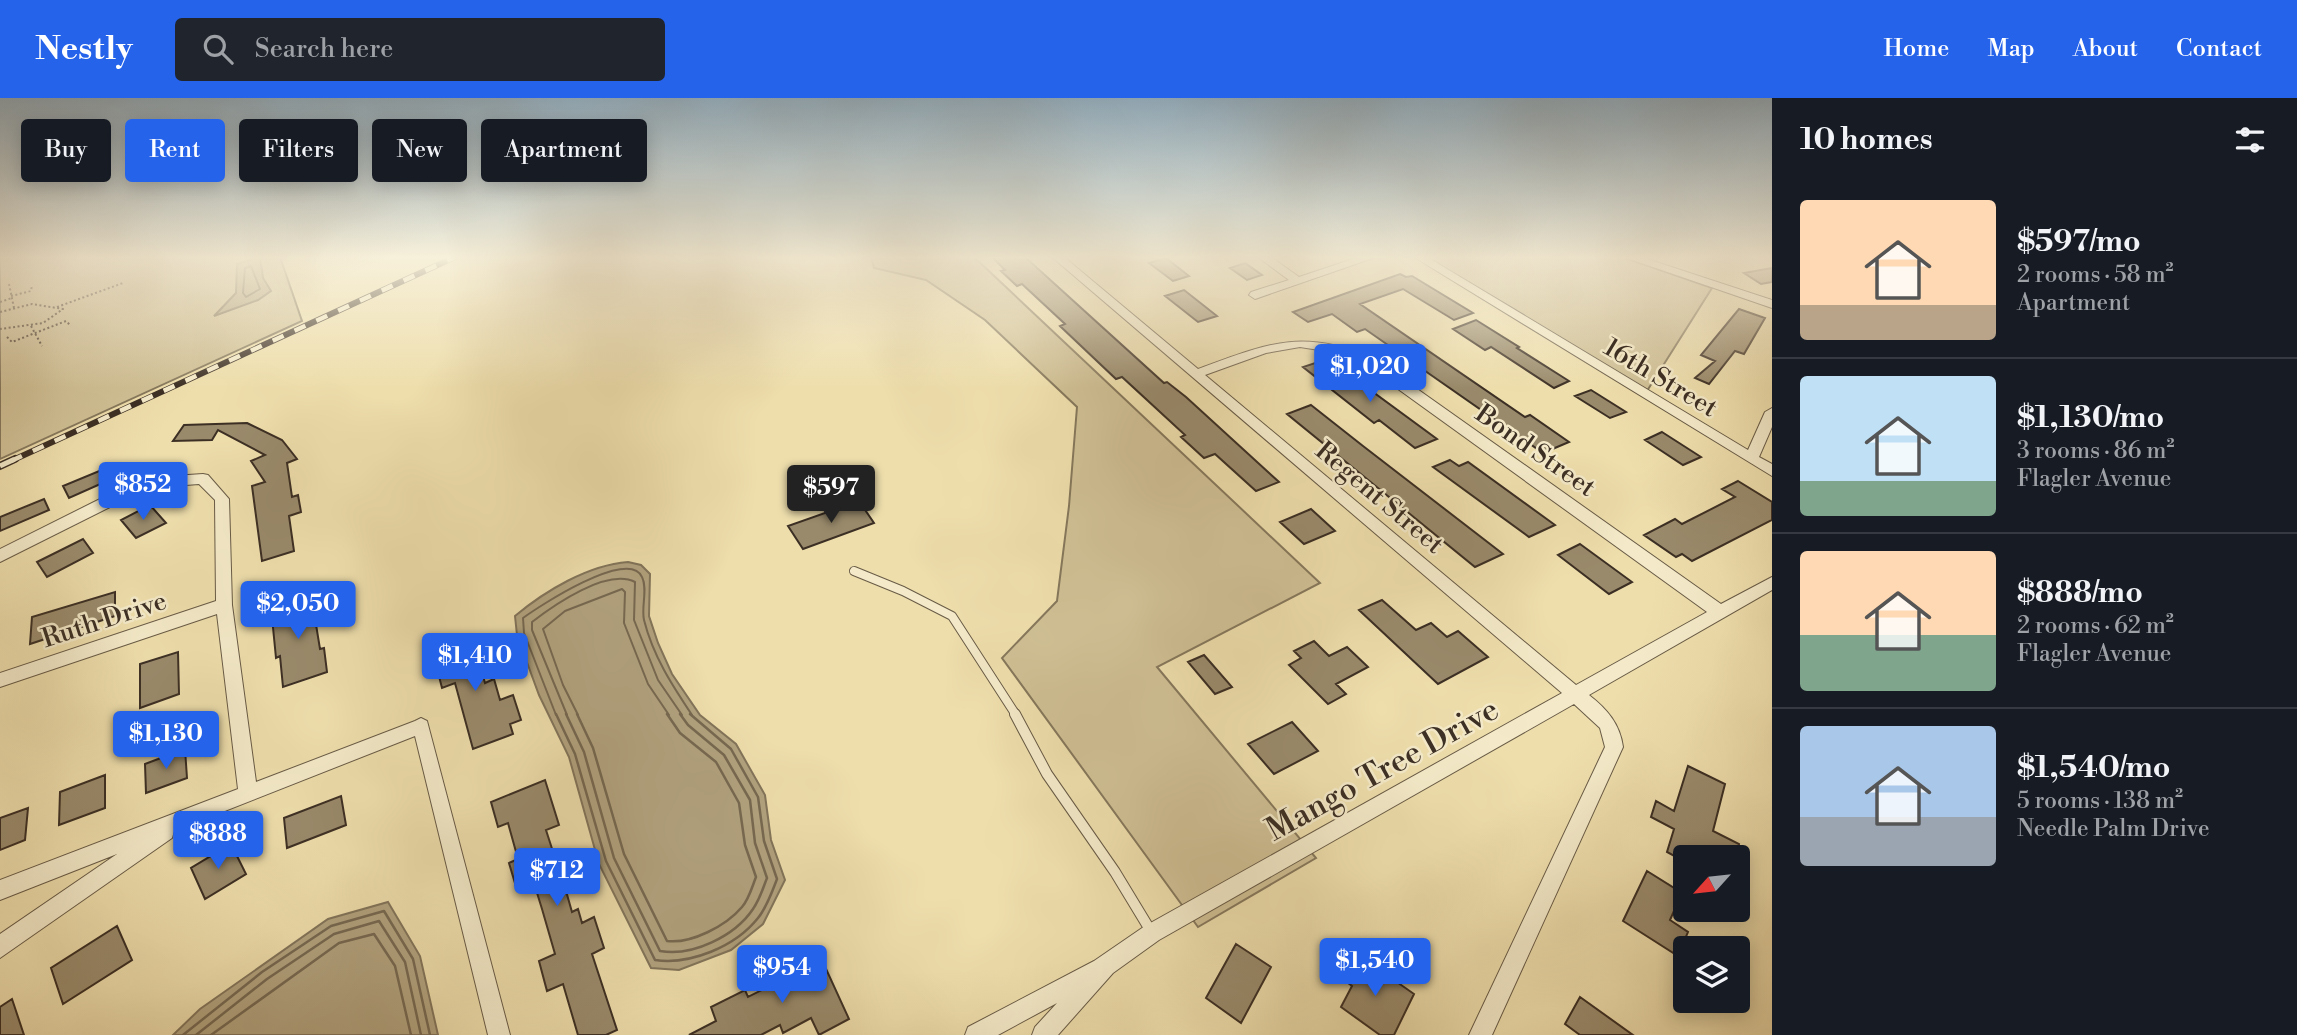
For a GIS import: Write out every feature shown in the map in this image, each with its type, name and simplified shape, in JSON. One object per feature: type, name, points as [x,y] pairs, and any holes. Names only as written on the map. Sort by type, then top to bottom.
[{"type":"street","name":"Regent Street","points":[[1109,301],[1607,721],[1614,733],[1614,747],[1480,1035]]},
{"type":"street","name":"16th Street","points":[[1491,301],[1772,471]]},
{"type":"street","name":"Bond Street","points":[[1196,374],[1288,343],[1317,342],[1344,349],[1367,360],[1720,612]]},
{"type":"street","points":[[1751,458],[1772,412]]},
{"type":"street","points":[[0,556],[127,492],[158,482],[203,479],[222,499],[223,605],[248,794]]},
{"type":"street","name":"Mango Tree Drive","points":[[1043,1035],[1105,965],[1152,933],[1772,583]]},
{"type":"street","name":"Ruth Drive","points":[[0,680],[223,605]]},
{"type":"street","points":[[0,890],[421,726],[499,1035]]},
{"type":"street","points":[[0,947],[188,816]]},
{"type":"street","points":[[976,1035],[1105,965]]},
{"type":"lane","points":[[854,571],[904,591],[952,616],[1014,711],[1047,774],[1115,872],[1152,933]]},
{"type":"path","points":[[13,301],[14,309]]},
{"type":"path","points":[[54,308],[74,301]]},
{"type":"path","points":[[0,312],[32,304],[63,309],[60,314],[31,326],[0,329]]},
{"type":"path","points":[[7,337],[12,342],[66,321],[71,326]]},
{"type":"path","points":[[31,326],[42,346]]},
{"type":"shaded area","points":[[0,301],[295,301],[302,321],[0,459]]},
{"type":"shaded area","points":[[957,301],[1020,301],[1320,583],[1157,667],[1316,858],[1198,927],[1002,658],[1057,601],[1069,506],[1077,407],[985,320]]},
{"type":"shaded area","points":[[1497,301],[1704,301],[1647,391]]},
{"type":"water","points":[[229,301],[256,301],[214,316]]},
{"type":"water","points":[[628,562],[641,565],[650,574],[649,616],[672,674],[700,715],[736,744],[765,795],[771,840],[785,880],[763,924],[731,950],[679,970],[651,968],[599,864],[569,757],[539,695],[517,635],[515,616],[540,597],[598,568]]},
{"type":"water","points":[[388,902],[420,956],[438,1035],[173,1035],[200,1009],[328,919]]},
{"type":"building","points":[[1040,301],[1073,301],[1164,383],[1167,382],[1186,397],[1279,482],[1256,491],[1215,454],[1204,458],[1181,437],[1185,435],[1122,377],[1116,379],[1060,326],[1065,324]]},
{"type":"building","points":[[1171,301],[1198,301],[1217,316],[1198,322]]},
{"type":"building","points":[[1325,301],[1369,301],[1360,304],[1525,417],[1530,415],[1569,442],[1543,453],[1365,329],[1357,332],[1332,314],[1308,322],[1293,312]]},
{"type":"building","points":[[1422,301],[1453,301],[1473,313],[1454,320]]},
{"type":"building","points":[[1739,309],[1765,318],[1744,354],[1735,351],[1709,384],[1695,378],[1715,361],[1701,355]]},
{"type":"building","points":[[1476,320],[1569,381],[1554,388],[1491,347],[1485,350],[1453,329]]},
{"type":"building","points":[[1324,360],[1358,386],[1362,384],[1437,439],[1415,448],[1379,420],[1374,423],[1303,367]]},
{"type":"building","points":[[1591,390],[1626,412],[1610,418],[1575,396]]},
{"type":"building","points":[[1311,405],[1503,554],[1475,567],[1287,414]]},
{"type":"building","points":[[247,423],[282,440],[297,459],[287,463],[292,497],[298,495],[301,512],[289,516],[294,551],[262,561],[252,486],[265,482],[251,461],[265,455],[218,430],[212,440],[173,441],[184,425]]},
{"type":"building","points":[[1662,432],[1701,457],[1683,465],[1645,440]]},
{"type":"building","points":[[1450,460],[1459,466],[1468,462],[1555,525],[1529,537],[1433,467]]},
{"type":"building","points":[[109,467],[116,477],[69,498],[63,486]]},
{"type":"building","points":[[1738,481],[1772,502],[1772,520],[1692,561],[1682,554],[1676,557],[1644,535],[1675,519],[1682,524],[1735,497],[1722,489]]},
{"type":"building","points":[[44,499],[49,510],[0,531],[0,517]]},
{"type":"building","points":[[859,501],[874,523],[803,549],[788,526]]},
{"type":"building","points":[[150,505],[166,523],[136,538],[121,520]]},
{"type":"building","points":[[1311,509],[1335,531],[1304,544],[1280,522]]},
{"type":"building","points":[[83,539],[93,553],[47,577],[37,562]]},
{"type":"building","points":[[1580,544],[1632,582],[1609,594],[1558,555]]},
{"type":"building","points":[[115,592],[115,616],[30,644],[32,617]]},
{"type":"building","points":[[311,594],[320,649],[324,648],[327,672],[283,687],[280,656],[276,658],[271,607]]},
{"type":"building","points":[[1382,600],[1416,630],[1431,623],[1447,637],[1458,631],[1488,657],[1438,684],[1359,610]]},
{"type":"building","points":[[471,635],[485,683],[494,679],[500,700],[513,695],[521,720],[510,724],[513,734],[473,749],[455,683],[442,688],[432,649]]},
{"type":"building","points":[[1314,641],[1329,656],[1347,647],[1368,667],[1336,684],[1346,694],[1328,704],[1289,665],[1301,658],[1294,651]]},
{"type":"building","points":[[178,652],[179,694],[140,708],[140,664]]},
{"type":"building","points":[[1204,655],[1232,687],[1215,694],[1188,662]]},
{"type":"building","points":[[1292,722],[1318,751],[1274,774],[1248,744]]},
{"type":"building","points":[[185,749],[187,778],[146,793],[145,764]]},
{"type":"building","points":[[1688,766],[1725,784],[1713,831],[1739,845],[1673,845],[1673,855],[1667,852],[1674,829],[1651,817],[1656,801],[1674,811]]},
{"type":"building","points":[[105,775],[105,808],[59,825],[60,792]]},
{"type":"building","points":[[545,780],[559,825],[546,830],[555,858],[568,853],[576,879],[564,884],[572,912],[578,909],[582,923],[594,917],[604,948],[592,954],[617,1030],[606,1035],[578,1035],[563,984],[547,991],[539,961],[555,954],[542,909],[534,883],[517,890],[509,863],[518,859],[508,823],[498,827],[491,802]]},
{"type":"building","points":[[341,796],[346,825],[287,848],[284,818]]},
{"type":"building","points":[[28,808],[25,840],[0,850],[0,818]]},
{"type":"building","points":[[231,844],[246,874],[205,899],[191,868]]},
{"type":"building","points":[[1647,871],[1673,887],[1673,913],[1670,920],[1688,932],[1686,936],[1673,936],[1673,953],[1623,921]]},
{"type":"building","points":[[117,926],[132,960],[63,1004],[51,968]]},
{"type":"building","points":[[1236,944],[1271,967],[1241,1023],[1206,998]]},
{"type":"building","points":[[1357,954],[1414,994],[1394,1035],[1380,1035],[1341,1007],[1352,986],[1343,979]]},
{"type":"building","points":[[802,960],[806,968],[822,960],[849,1019],[819,1035],[811,1018],[783,1033],[780,1025],[761,1035],[689,1035],[716,1021],[711,1007],[745,990],[748,997],[778,982],[775,973]]},
{"type":"building","points":[[1580,997],[1633,1035],[1580,1035],[1565,1024]]},
{"type":"building","points":[[12,999],[24,1035],[0,1035],[0,1007]]},
{"type":"railway","points":[[11,461],[360,301]]},
{"type":"railway","points":[[0,466],[15,459]]}]
